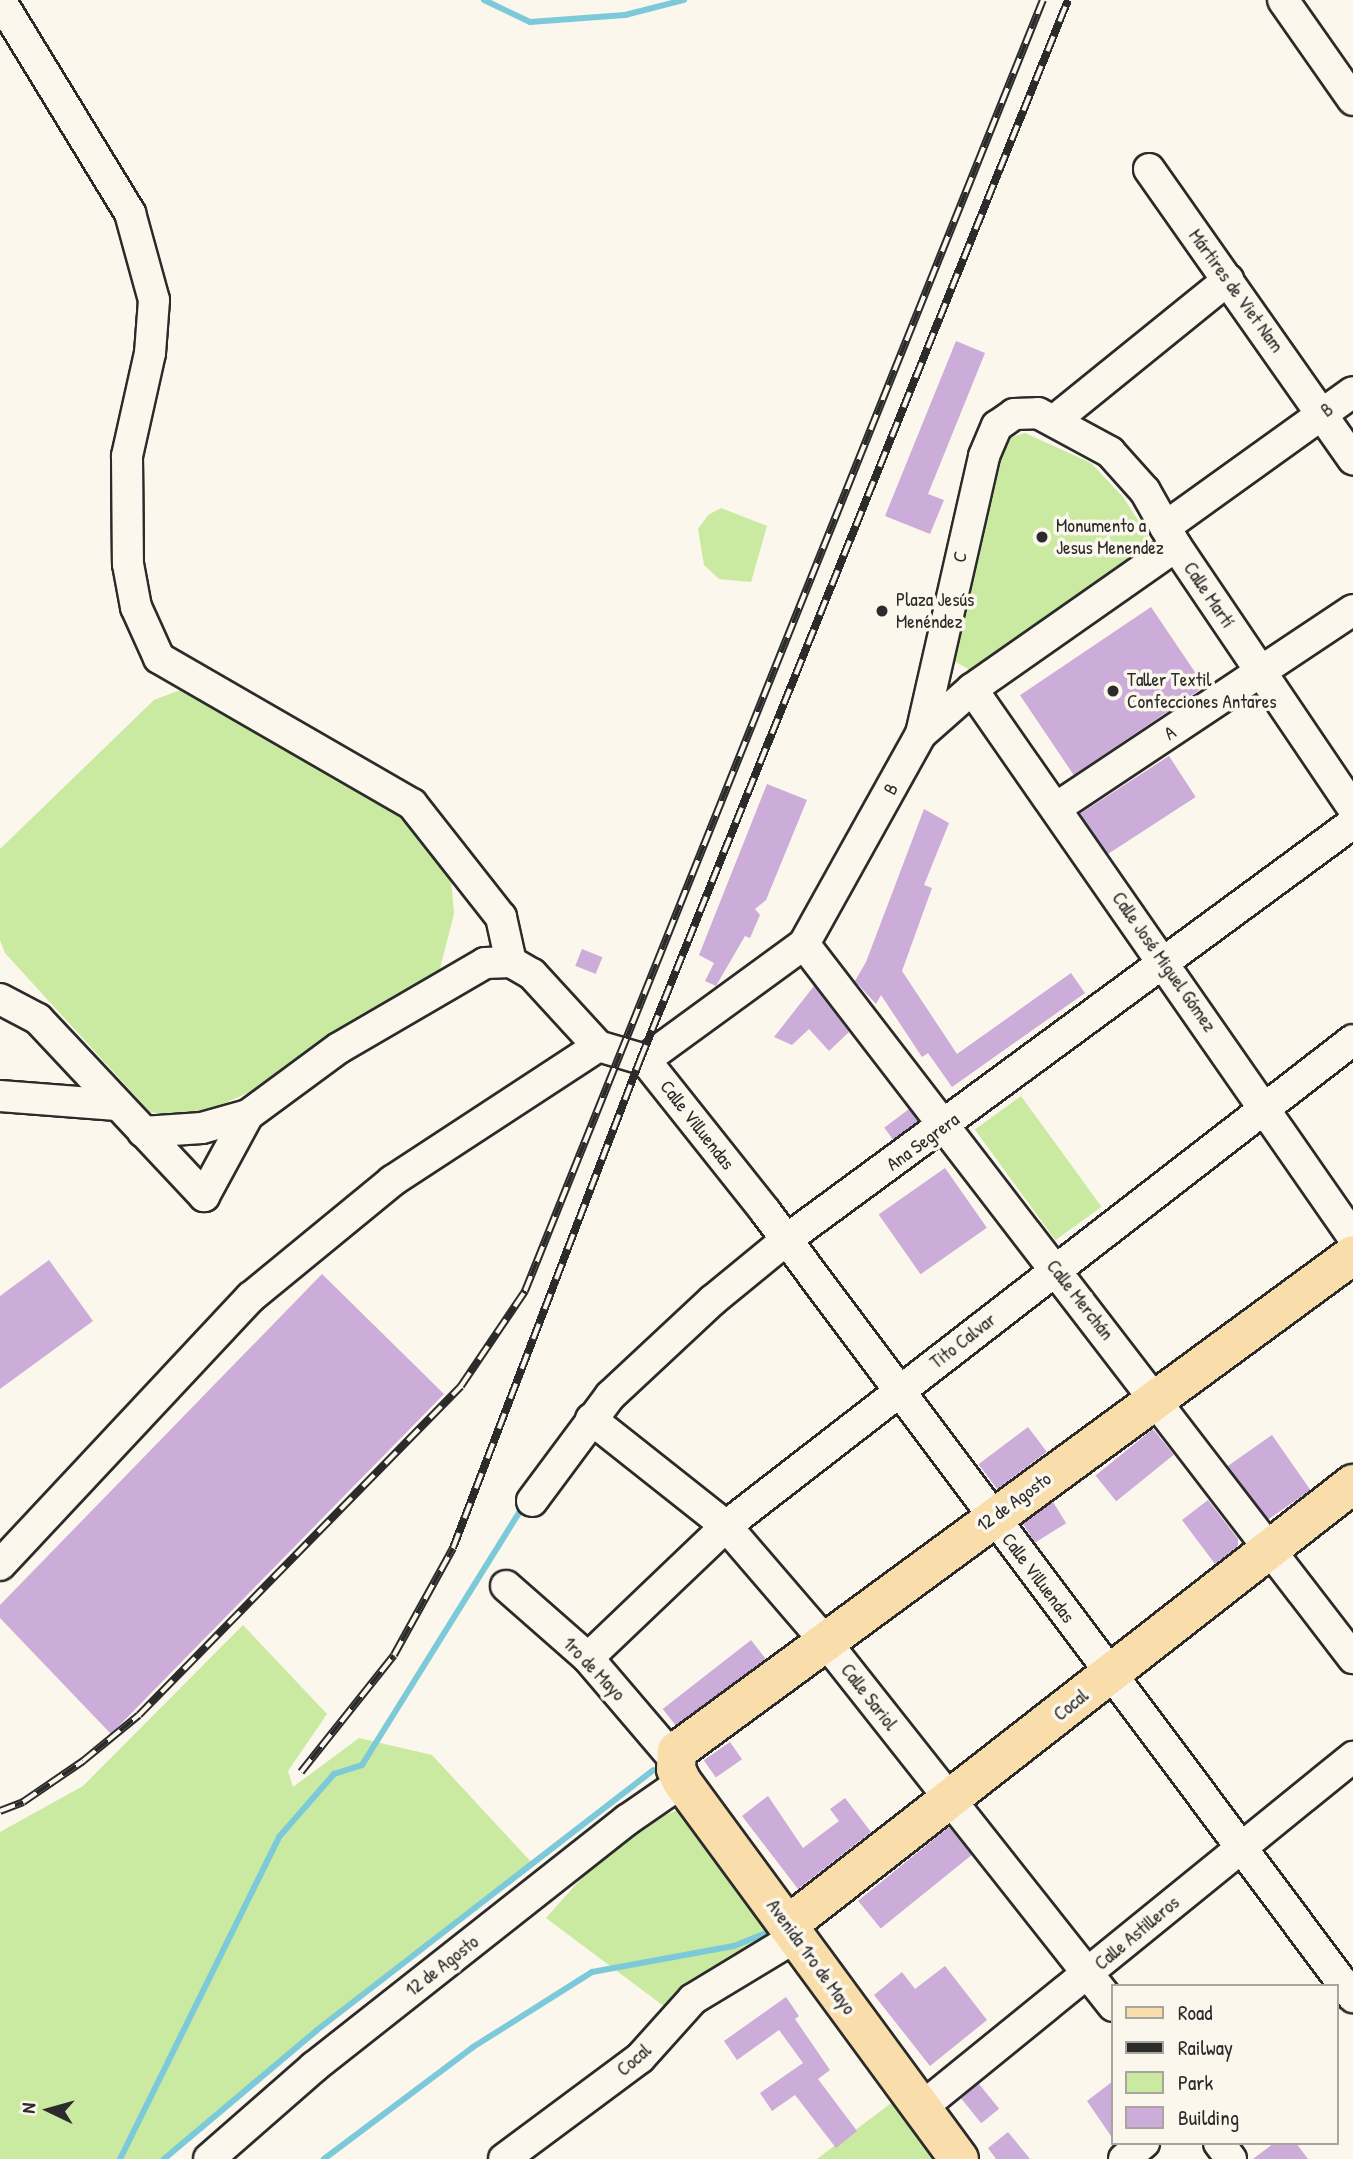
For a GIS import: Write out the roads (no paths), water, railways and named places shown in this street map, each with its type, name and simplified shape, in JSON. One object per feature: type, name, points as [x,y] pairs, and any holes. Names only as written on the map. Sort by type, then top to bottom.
[{"type":"main road","name":"12 de Agosto","points":[[678,1764],[824,1641],[1353,1255]]},
{"type":"main road","name":"Cocal","points":[[792,1930],[1109,1674],[1353,1484]]},
{"type":"main road","name":"Avenida 1ro de Mayo","points":[[678,1764],[792,1930],[959,2159]]},
{"type":"street","points":[[0,0],[130,213],[154,300],[150,353],[127,456],[127,550],[136,607],[159,657],[412,804],[501,918],[511,961]]},
{"type":"street","points":[[1290,3],[1353,100]]},
{"type":"street","name":"Mártires de Viet Nam","points":[[1149,169],[1324,413],[1353,459]]},
{"type":"street","name":"C","points":[[921,734],[984,456],[997,426],[1014,414],[1046,416],[1228,280]]},
{"type":"street","name":"B","points":[[643,1060],[804,944],[921,734],[972,690],[1353,392]]},
{"type":"street","name":"Calle Martí","points":[[1046,416],[1110,452],[1145,491],[1171,536],[1353,808]]},
{"type":"street","name":"A","points":[[1056,808],[1263,673],[1353,610]]},
{"type":"street","name":"Calle José Miguel Gómez","points":[[972,690],[1353,1237]]},
{"type":"street","name":"Ana Segrera","points":[[532,1501],[591,1419],[713,1300],[786,1240],[945,1126],[1353,823]]},
{"type":"street","name":"Calle Merchán","points":[[804,944],[1157,1399],[1353,1658]]},
{"type":"street","points":[[143,1132],[202,1128],[248,1115],[339,1048],[422,997],[485,963],[511,961],[533,974],[598,1046],[643,1060]]},
{"type":"street","points":[[0,999],[38,1019],[204,1196],[248,1115]]},
{"type":"street","name":"Tito Calvar","points":[[588,1658],[726,1526],[1353,1040]]},
{"type":"street","points":[[0,1565],[251,1297],[392,1181],[598,1046]]},
{"type":"street","name":"Calle Villuendas","points":[[643,1060],[786,1240],[1109,1674],[1344,1982]]},
{"type":"street","points":[[0,1096],[117,1105]]},
{"type":"street","name":"Calle Sariol","points":[[591,1419],[726,1526],[824,1641],[1112,2005]]},
{"type":"street","name":"1ro de Mayo","points":[[506,1586],[588,1658],[678,1764]]},
{"type":"street","name":"Calle Astilleros","points":[[921,2108],[1088,1974],[1240,1846],[1353,1757]]},
{"type":"street","name":"12 de Agosto","points":[[209,2159],[325,2058],[627,1820],[678,1764]]},
{"type":"street","name":"Cocal","points":[[504,2159],[640,2058],[693,2000],[792,1930]]},
{"type":"street","points":[[1124,2159],[1141,2145]]},
{"type":"waterway","points":[[484,0],[530,22],[625,15],[684,0]]},
{"type":"waterway","points":[[120,2159],[279,1837],[334,1774],[362,1765],[525,1503]]},
{"type":"waterway","points":[[164,2159],[317,2030],[653,1770]]},
{"type":"waterway","points":[[324,2159],[473,2047],[592,1972],[734,1946],[767,1933]]},
{"type":"railway","points":[[0,1811],[23,1802],[83,1761],[139,1715],[461,1386],[525,1291],[1043,0]]},
{"type":"railway","points":[[301,1772],[394,1655],[453,1548],[640,1060],[1068,0]]},
{"type":"place","name":"Monumento a Jesus Menendez","points":[[1042,537]]},
{"type":"place","name":"Plaza Jesús Menéndez","points":[[882,611]]},
{"type":"place","name":"Taller Textil Confecciones Antares","points":[[1113,691]]}]
